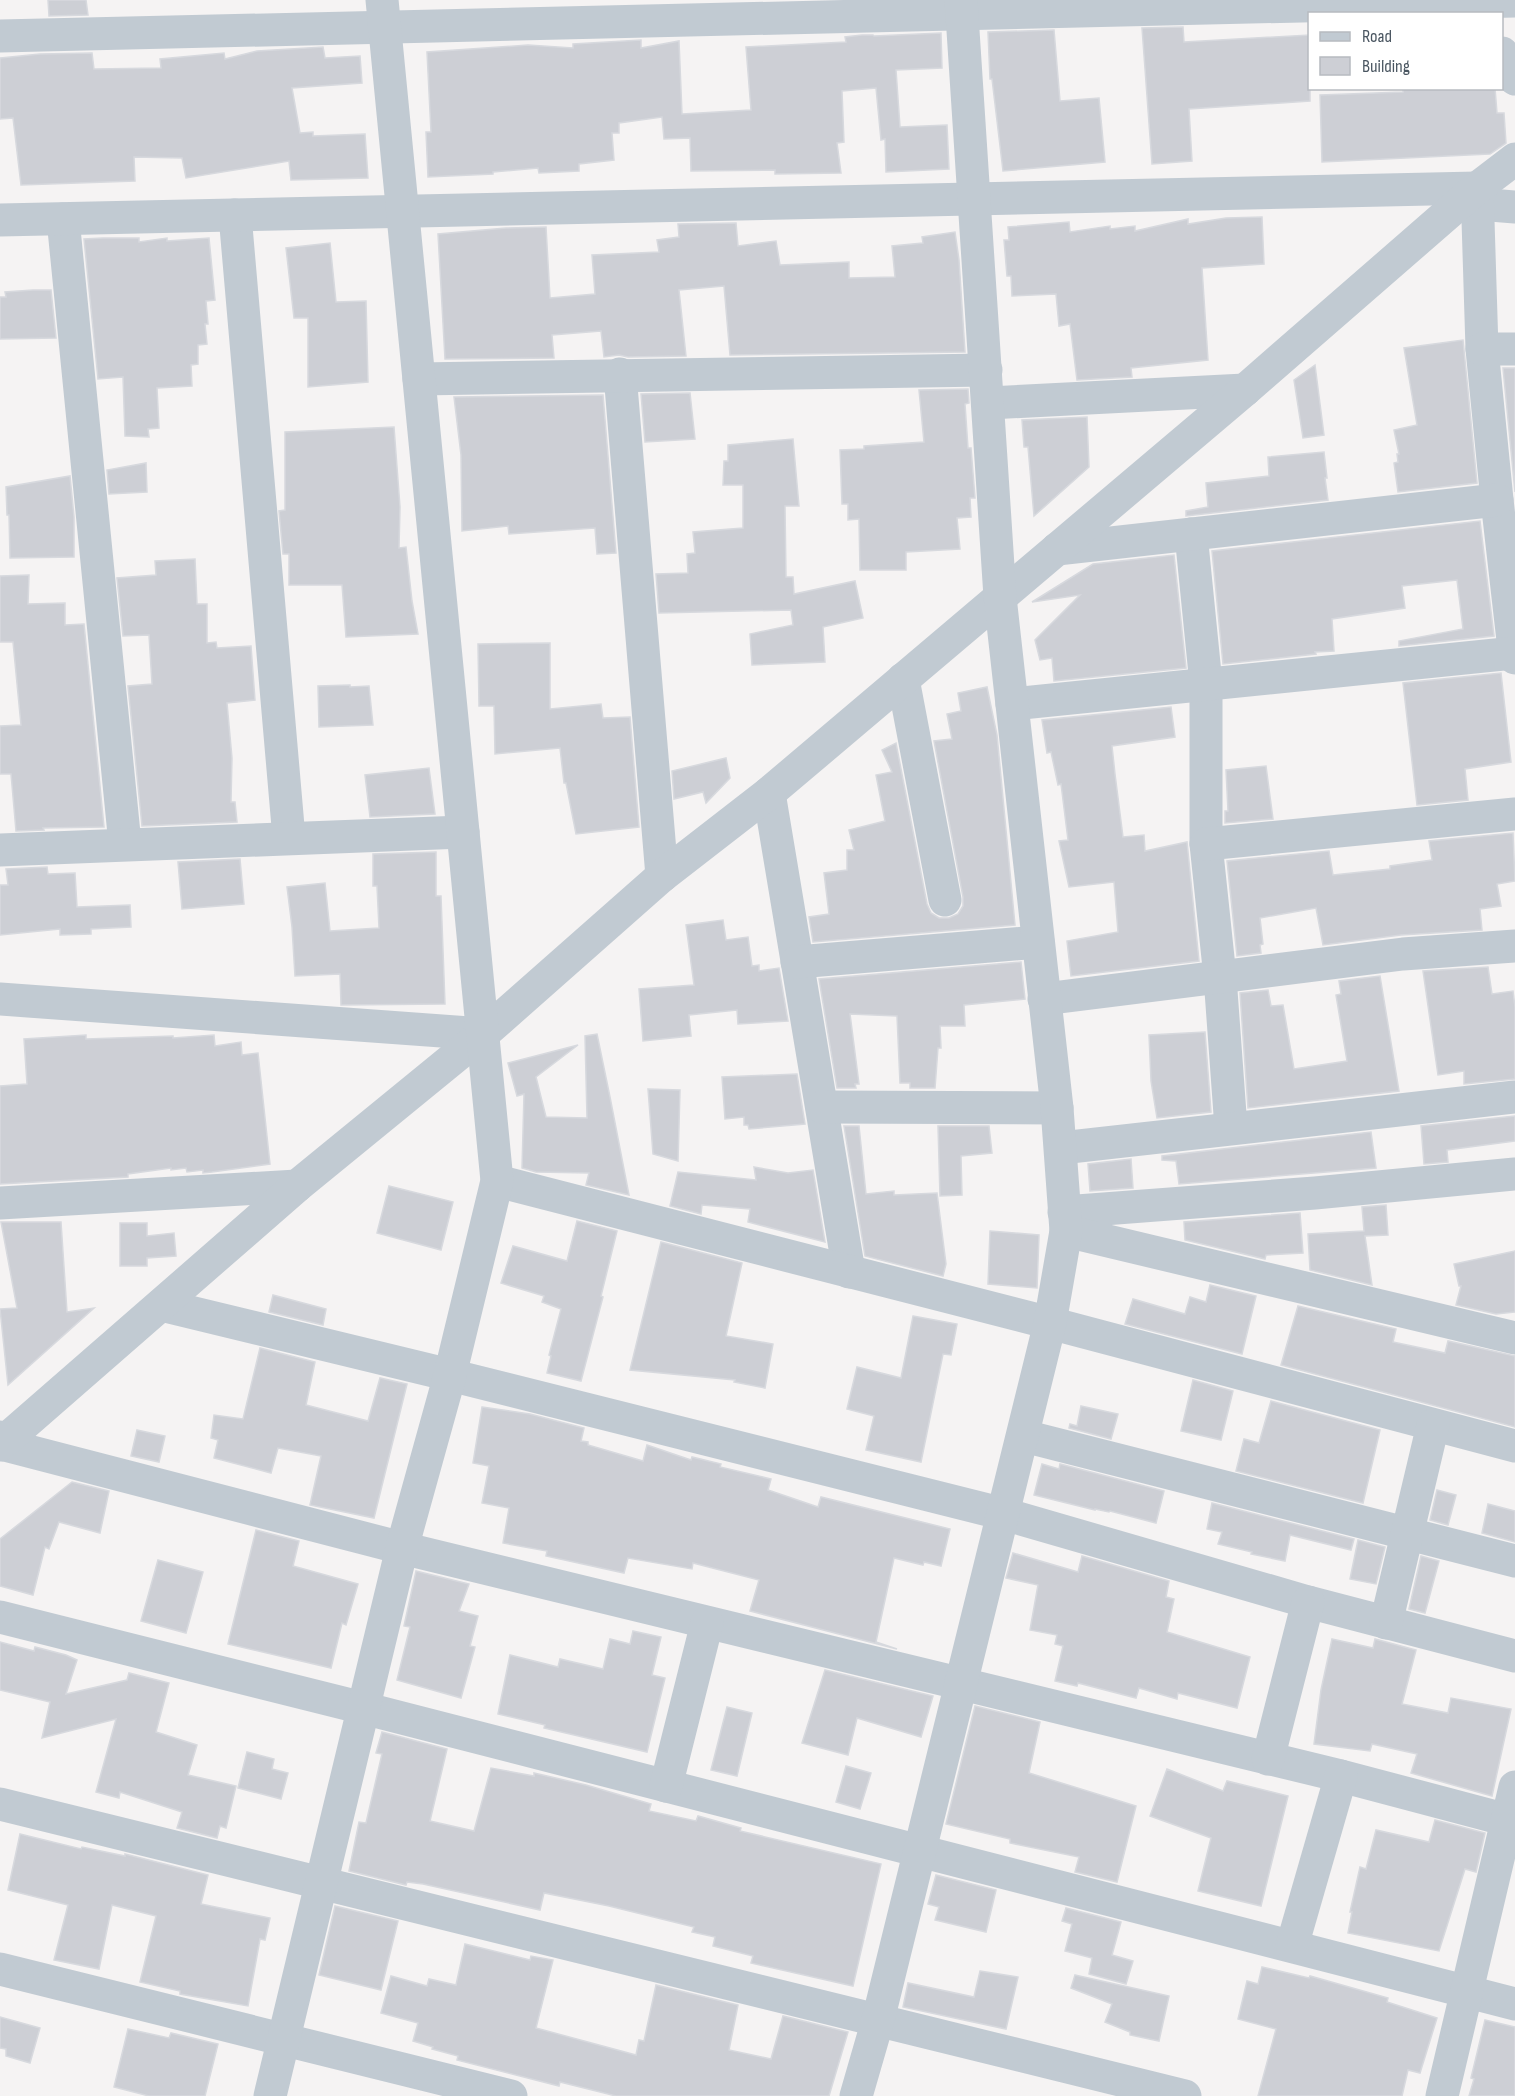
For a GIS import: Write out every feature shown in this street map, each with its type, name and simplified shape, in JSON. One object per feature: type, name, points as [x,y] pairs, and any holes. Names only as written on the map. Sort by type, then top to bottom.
[{"type":"street","points":[[0,36],[383,13],[1476,5],[1515,1]]},
{"type":"street","points":[[856,2096],[878,2020],[1050,1323],[1065,1221],[1058,1108],[1000,597],[962,7]]},
{"type":"street","points":[[270,2096],[402,1548],[450,1375],[497,1181],[383,13]]},
{"type":"street","points":[[1503,55],[1515,79]]},
{"type":"street","points":[[0,1444],[297,1186],[483,1034],[662,876],[769,793],[1478,196],[1515,159]]},
{"type":"street","points":[[1012,704],[1515,655],[1508,531],[1497,500],[1482,349],[1478,196]]},
{"type":"street","points":[[0,220],[975,199],[1478,196],[1515,207]]},
{"type":"street","points":[[235,215],[289,838]]},
{"type":"street","points":[[63,219],[125,844]]},
{"type":"street","points":[[1482,349],[1515,349]]},
{"type":"street","points":[[419,379],[620,374],[986,370]]},
{"type":"street","points":[[620,374],[662,876]]},
{"type":"street","points":[[989,404],[1245,390]]},
{"type":"street","points":[[1057,549],[1497,500]]},
{"type":"street","points":[[1191,534],[1206,684],[1206,844],[1220,977],[1230,1128]]},
{"type":"street","points":[[903,679],[945,900]]},
{"type":"street","points":[[769,793],[849,1272]]},
{"type":"street","points":[[1206,844],[1515,814]]},
{"type":"street","points":[[0,850],[463,832]]},
{"type":"street","points":[[797,962],[1038,942]]},
{"type":"street","points":[[1044,999],[1403,954],[1515,946]]},
{"type":"street","points":[[0,999],[483,1034]]},
{"type":"street","points":[[1061,1148],[1515,1097]]},
{"type":"street","points":[[822,1107],[1058,1108]]},
{"type":"street","points":[[1065,1221],[1515,1174]]},
{"type":"street","points":[[497,1181],[1050,1323],[1515,1446]]},
{"type":"street","points":[[0,1203],[297,1186]]},
{"type":"street","points":[[1065,1221],[1515,1338]]},
{"type":"street","points":[[161,1305],[1004,1514],[1308,1602],[1515,1656]]},
{"type":"street","points":[[1386,1623],[1433,1425]]},
{"type":"street","points":[[1023,1436],[1515,1561]]},
{"type":"street","points":[[0,1437],[0,1444]]},
{"type":"street","points":[[0,1444],[402,1548],[1341,1776],[1511,1821]]},
{"type":"street","points":[[1268,1759],[1308,1602]]},
{"type":"street","points":[[0,1617],[1515,2004]]},
{"type":"street","points":[[666,1786],[707,1623]]},
{"type":"street","points":[[1292,1946],[1341,1776]]},
{"type":"street","points":[[1442,2096],[1511,1821],[1515,1787]]},
{"type":"street","points":[[0,1804],[1185,2096]]},
{"type":"street","points":[[0,1970],[284,2038],[511,2096]]},
{"type":"building","points":[[48,0],[86,0],[88,15],[49,16]]},
{"type":"building","points":[[1183,27],[1184,42],[1308,35],[1310,101],[1189,109],[1192,161],[1152,164],[1142,28]]},
{"type":"building","points":[[1054,30],[1060,101],[1099,98],[1105,162],[1003,171],[992,79],[990,79],[988,32]]},
{"type":"building","points":[[941,33],[942,68],[896,70],[900,127],[947,125],[949,169],[886,172],[885,139],[881,140],[876,88],[842,91],[844,142],[837,143],[841,173],[775,174],[775,170],[691,171],[690,138],[664,139],[662,117],[619,123],[619,133],[612,133],[614,160],[579,164],[579,171],[539,173],[538,168],[493,172],[493,174],[428,177],[426,132],[431,132],[427,52],[528,45],[573,48],[573,44],[641,40],[641,48],[679,41],[682,114],[751,110],[746,47],[846,42],[845,37],[862,35]]},
{"type":"building","points":[[323,47],[325,58],[360,56],[362,83],[292,88],[300,133],[313,132],[313,136],[365,134],[368,178],[291,180],[289,161],[186,178],[182,158],[134,157],[135,181],[21,185],[13,118],[0,119],[0,58],[40,54],[92,53],[94,69],[161,68],[160,59],[224,53],[225,59],[257,51]]},
{"type":"building","points":[[1403,90],[1495,90],[1497,113],[1504,113],[1506,143],[1490,154],[1322,162],[1320,95],[1403,92]]},
{"type":"building","points":[[1262,217],[1264,264],[1202,268],[1208,360],[1131,368],[1132,377],[1077,380],[1070,324],[1059,326],[1056,294],[1012,296],[1011,276],[1007,276],[1004,240],[1009,240],[1008,227],[1069,222],[1070,232],[1110,226],[1110,229],[1135,226],[1135,231],[1188,219],[1188,224],[1226,218]]},
{"type":"building","points":[[736,223],[738,246],[776,241],[780,265],[849,262],[849,278],[895,277],[892,246],[923,243],[922,237],[955,232],[965,352],[730,355],[724,286],[679,290],[686,356],[628,357],[619,355],[604,357],[601,331],[552,335],[554,358],[445,359],[438,234],[546,227],[550,298],[595,294],[592,255],[659,252],[657,240],[679,237],[678,224]]},
{"type":"building","points":[[139,238],[139,242],[167,238],[167,241],[209,238],[215,300],[206,301],[207,344],[198,345],[198,364],[191,365],[192,386],[157,388],[159,428],[148,429],[149,437],[125,436],[123,377],[98,379],[84,239]]},
{"type":"building","points":[[330,243],[336,302],[366,301],[368,382],[308,387],[308,318],[294,318],[286,248]]},
{"type":"building","points":[[51,290],[56,338],[0,339],[0,297],[6,297],[5,292]]},
{"type":"building","points":[[1463,340],[1477,483],[1398,492],[1394,463],[1398,462],[1397,454],[1399,454],[1394,430],[1417,425],[1404,348]]},
{"type":"building","points":[[1315,365],[1324,435],[1303,438],[1294,380]]},
{"type":"building","points":[[1503,368],[1515,368],[1515,492]]},
{"type":"building","points":[[968,389],[969,403],[965,404],[975,498],[970,498],[971,517],[957,518],[960,549],[906,552],[906,570],[860,570],[859,519],[848,520],[848,504],[842,504],[840,450],[924,442],[919,390]]},
{"type":"building","points":[[690,393],[695,439],[645,442],[641,394]]},
{"type":"building","points":[[603,395],[616,553],[597,554],[595,528],[509,534],[508,526],[462,531],[461,455],[454,397]]},
{"type":"building","points":[[1087,417],[1089,467],[1034,516],[1028,447],[1024,447],[1022,420]]},
{"type":"building","points":[[394,427],[400,507],[399,548],[406,547],[418,634],[346,637],[342,585],[289,585],[289,554],[283,554],[279,511],[285,510],[285,432]]},
{"type":"building","points":[[793,439],[799,506],[785,506],[786,577],[793,577],[794,594],[855,581],[863,618],[823,627],[825,662],[752,665],[750,634],[793,625],[791,610],[659,613],[656,574],[688,573],[687,554],[695,553],[693,532],[743,528],[743,485],[723,485],[724,461],[728,461],[728,445]]},
{"type":"building","points":[[1324,452],[1328,500],[1186,516],[1186,511],[1208,507],[1206,483],[1269,476],[1268,457]]},
{"type":"building","points":[[146,463],[147,492],[109,494],[107,470]]},
{"type":"building","points":[[70,476],[74,517],[74,557],[10,558],[6,487]]},
{"type":"building","points":[[1480,521],[1494,636],[1399,646],[1399,641],[1463,629],[1457,580],[1402,586],[1405,608],[1332,619],[1334,651],[1223,664],[1212,551]]},
{"type":"building","points":[[1174,555],[1186,668],[1054,681],[1052,658],[1040,660],[1035,640],[1080,595],[1032,602],[1093,564]]},
{"type":"building","points":[[195,559],[197,604],[207,604],[207,643],[216,642],[217,648],[251,646],[255,700],[227,703],[232,758],[231,802],[235,802],[237,822],[142,826],[128,686],[152,684],[149,635],[123,636],[117,578],[156,575],[155,561]]},
{"type":"building","points":[[29,575],[28,604],[65,603],[65,625],[84,624],[104,827],[16,831],[11,774],[0,774],[0,726],[21,725],[13,642],[0,642],[0,576]]},
{"type":"building","points":[[550,643],[550,709],[601,704],[603,718],[630,717],[639,827],[576,834],[566,783],[564,783],[560,748],[495,754],[494,706],[479,706],[478,644]]},
{"type":"building","points":[[1501,673],[1511,762],[1465,769],[1468,800],[1417,805],[1403,683]]},
{"type":"building","points":[[350,685],[350,687],[369,686],[373,725],[319,727],[318,686]]},
{"type":"building","points":[[987,687],[997,735],[1015,925],[813,942],[809,917],[829,914],[824,873],[847,870],[847,850],[854,850],[849,830],[885,821],[876,775],[892,772],[882,750],[896,743],[927,904],[931,913],[939,918],[949,918],[958,914],[963,906],[963,897],[934,741],[952,739],[947,714],[961,711],[958,693]]},
{"type":"building","points":[[1171,707],[1175,737],[1112,746],[1115,774],[1123,837],[1144,835],[1145,851],[1187,842],[1199,961],[1071,976],[1067,941],[1118,932],[1114,882],[1069,887],[1059,841],[1068,840],[1061,784],[1058,785],[1051,752],[1047,753],[1042,720]]},
{"type":"building","points":[[726,758],[730,778],[706,803],[703,792],[674,799],[672,771]]},
{"type":"building","points":[[1266,766],[1273,819],[1225,823],[1225,811],[1228,811],[1226,770]]},
{"type":"building","points":[[429,768],[435,814],[370,817],[365,775]]},
{"type":"building","points":[[1513,833],[1515,881],[1497,884],[1501,906],[1480,909],[1482,930],[1401,935],[1323,945],[1316,908],[1260,918],[1263,944],[1260,945],[1261,953],[1237,956],[1227,861],[1329,851],[1333,875],[1390,869],[1390,866],[1432,860],[1429,841]]},
{"type":"building","points":[[436,852],[436,896],[441,896],[445,1004],[341,1005],[340,974],[295,976],[287,887],[325,883],[330,931],[379,928],[377,886],[373,886],[373,854]]},
{"type":"building","points":[[240,859],[244,904],[182,909],[178,862]]},
{"type":"building","points":[[47,867],[48,874],[75,873],[77,907],[130,905],[131,927],[91,929],[91,934],[60,935],[60,929],[0,935],[0,885],[8,885],[6,869]]},
{"type":"building","points":[[723,920],[726,940],[748,937],[752,966],[759,965],[759,971],[779,968],[788,1021],[738,1024],[737,1010],[689,1015],[691,1036],[643,1041],[639,989],[694,985],[686,925]]},
{"type":"building","points":[[1021,962],[1025,999],[964,1005],[965,1026],[940,1026],[941,1048],[938,1048],[935,1088],[910,1088],[910,1083],[900,1083],[897,1016],[850,1014],[859,1084],[855,1084],[856,1088],[837,1088],[819,979]]},
{"type":"building","points":[[1488,967],[1492,994],[1513,991],[1515,1079],[1464,1084],[1464,1071],[1438,1075],[1423,971]]},
{"type":"building","points":[[1380,976],[1399,1091],[1248,1108],[1240,993],[1268,990],[1271,1006],[1283,1005],[1294,1069],[1347,1061],[1336,995],[1341,994],[1339,981]]},
{"type":"building","points":[[1205,1032],[1211,1112],[1157,1118],[1151,1081],[1149,1035]]},
{"type":"building","points":[[597,1034],[629,1195],[586,1185],[589,1173],[536,1172],[522,1168],[524,1094],[517,1096],[508,1063],[578,1045],[536,1077],[546,1117],[587,1118],[585,1036]]},
{"type":"building","points":[[86,1035],[86,1039],[214,1035],[215,1046],[241,1042],[242,1055],[258,1053],[270,1164],[203,1173],[203,1170],[187,1172],[186,1168],[171,1170],[171,1168],[128,1174],[128,1177],[0,1184],[0,1086],[27,1084],[24,1039]]},
{"type":"building","points":[[797,1074],[805,1124],[749,1129],[748,1125],[744,1125],[744,1117],[725,1119],[722,1077]]},
{"type":"building","points":[[648,1089],[680,1090],[678,1161],[653,1154]]},
{"type":"building","points":[[1515,1116],[1515,1141],[1447,1150],[1448,1162],[1424,1164],[1421,1126]]},
{"type":"building","points":[[844,1126],[859,1126],[866,1194],[894,1191],[894,1195],[937,1193],[946,1264],[943,1276],[865,1256]]},
{"type":"building","points":[[938,1126],[989,1126],[992,1153],[961,1156],[962,1195],[940,1196]]},
{"type":"building","points":[[1371,1132],[1376,1168],[1179,1184],[1176,1161],[1162,1160],[1162,1156]]},
{"type":"building","points":[[1131,1159],[1133,1188],[1090,1191],[1088,1164]]},
{"type":"building","points":[[754,1167],[788,1173],[813,1170],[825,1242],[748,1222],[750,1209],[702,1205],[701,1214],[670,1206],[678,1172],[756,1180]]},
{"type":"building","points":[[389,1186],[453,1202],[441,1250],[377,1233]]},
{"type":"building","points":[[1386,1205],[1388,1235],[1365,1236],[1372,1285],[1310,1270],[1308,1234],[1364,1231],[1362,1207]]},
{"type":"building","points":[[1300,1213],[1303,1253],[1266,1255],[1265,1259],[1185,1240],[1184,1222]]},
{"type":"building","points":[[577,1221],[617,1231],[581,1381],[547,1373],[551,1356],[549,1355],[561,1309],[542,1302],[544,1296],[501,1283],[513,1246],[567,1261]]},
{"type":"building","points":[[1,1222],[61,1222],[67,1312],[94,1308],[8,1385],[0,1309],[17,1308]]},
{"type":"building","points":[[120,1223],[147,1223],[147,1236],[174,1233],[176,1256],[147,1258],[147,1266],[120,1266]]},
{"type":"building","points":[[990,1231],[1039,1235],[1037,1288],[988,1284]]},
{"type":"building","points":[[661,1242],[742,1263],[726,1336],[773,1344],[765,1388],[734,1382],[735,1380],[630,1370]]},
{"type":"building","points":[[1515,1251],[1515,1312],[1496,1314],[1456,1305],[1461,1286],[1459,1286],[1454,1264]]},
{"type":"building","points":[[1210,1285],[1256,1296],[1242,1354],[1125,1324],[1133,1299],[1185,1314],[1190,1297],[1206,1302]]},
{"type":"building","points":[[273,1295],[326,1309],[323,1325],[269,1312]]},
{"type":"building","points":[[1298,1306],[1396,1329],[1393,1342],[1445,1353],[1448,1341],[1515,1356],[1515,1427],[1281,1365]]},
{"type":"building","points":[[913,1316],[957,1324],[951,1355],[943,1354],[921,1462],[866,1450],[874,1416],[847,1409],[857,1367],[901,1378]]},
{"type":"building","points":[[260,1348],[315,1362],[306,1405],[368,1421],[380,1378],[407,1384],[374,1518],[310,1505],[321,1456],[278,1448],[271,1473],[214,1458],[218,1440],[211,1438],[214,1415],[243,1419]]},
{"type":"building","points":[[1193,1380],[1233,1391],[1221,1440],[1181,1431]]},
{"type":"building","points":[[1271,1401],[1380,1430],[1363,1503],[1236,1471],[1244,1439],[1259,1443]]},
{"type":"building","points":[[1081,1406],[1118,1414],[1111,1439],[1069,1428],[1070,1424],[1077,1426]]},
{"type":"building","points":[[482,1407],[530,1414],[584,1428],[581,1441],[588,1442],[588,1445],[643,1461],[647,1445],[691,1460],[692,1457],[721,1464],[720,1467],[771,1479],[768,1490],[818,1507],[821,1497],[950,1529],[941,1566],[924,1562],[923,1565],[894,1558],[876,1642],[897,1649],[750,1611],[759,1580],[693,1563],[692,1569],[628,1558],[624,1573],[546,1556],[547,1551],[503,1543],[509,1508],[482,1503],[489,1466],[473,1463]]},
{"type":"building","points":[[137,1430],[165,1436],[159,1462],[131,1456]]},
{"type":"building","points":[[1042,1464],[1059,1469],[1060,1464],[1164,1491],[1156,1523],[1034,1495]]},
{"type":"building","points":[[72,1482],[109,1491],[100,1533],[59,1522],[49,1549],[45,1547],[33,1595],[0,1586],[0,1539]]},
{"type":"building","points":[[1437,1490],[1456,1495],[1448,1525],[1430,1520]]},
{"type":"building","points":[[1212,1503],[1354,1539],[1351,1550],[1290,1535],[1285,1561],[1218,1544],[1222,1532],[1207,1529]]},
{"type":"building","points":[[1488,1504],[1515,1511],[1515,1542],[1482,1533]]},
{"type":"building","points":[[256,1530],[299,1541],[293,1566],[358,1584],[346,1625],[342,1623],[331,1668],[228,1644]]},
{"type":"building","points":[[1358,1540],[1385,1547],[1376,1584],[1350,1579]]},
{"type":"building","points":[[1013,1553],[1078,1572],[1082,1556],[1169,1581],[1166,1597],[1174,1599],[1167,1632],[1250,1657],[1237,1708],[1178,1693],[1177,1699],[1139,1688],[1136,1698],[1078,1683],[1077,1686],[1055,1681],[1063,1646],[1055,1644],[1057,1635],[1030,1630],[1038,1585],[1006,1578]]},
{"type":"building","points":[[1421,1556],[1439,1561],[1425,1613],[1409,1609]]},
{"type":"building","points":[[158,1560],[203,1572],[186,1633],[141,1621]]},
{"type":"building","points":[[416,1571],[469,1584],[459,1611],[478,1616],[470,1646],[475,1647],[461,1698],[397,1680],[410,1627],[404,1626]]},
{"type":"building","points":[[633,1631],[661,1637],[652,1675],[665,1678],[647,1752],[544,1728],[545,1725],[498,1714],[510,1655],[558,1667],[560,1659],[603,1669],[610,1639],[630,1644]]},
{"type":"building","points":[[1332,1639],[1373,1648],[1375,1639],[1416,1650],[1402,1704],[1448,1713],[1451,1698],[1511,1709],[1492,1796],[1411,1773],[1417,1754],[1372,1744],[1370,1751],[1314,1744],[1321,1690]]},
{"type":"building","points":[[0,1642],[34,1651],[35,1647],[77,1660],[66,1694],[127,1680],[129,1673],[169,1683],[156,1732],[197,1745],[188,1775],[236,1786],[226,1828],[220,1826],[217,1838],[177,1828],[182,1812],[120,1792],[119,1798],[96,1792],[116,1719],[42,1738],[50,1702],[0,1690]]},
{"type":"building","points":[[825,1670],[933,1696],[921,1737],[857,1718],[848,1755],[802,1743]]},
{"type":"building","points":[[975,1706],[1040,1722],[1029,1773],[1136,1806],[1117,1882],[1075,1872],[1079,1857],[1010,1843],[1010,1839],[946,1824]]},
{"type":"building","points":[[727,1707],[752,1713],[737,1776],[711,1770]]},
{"type":"building","points":[[382,1732],[447,1749],[430,1821],[474,1831],[491,1768],[534,1776],[534,1773],[586,1785],[651,1804],[649,1811],[696,1821],[698,1816],[741,1828],[740,1831],[881,1864],[853,1986],[751,1963],[753,1956],[713,1946],[715,1937],[692,1932],[694,1927],[609,1906],[544,1893],[540,1910],[423,1884],[407,1882],[406,1885],[349,1871],[359,1822],[366,1823],[382,1754],[376,1753]]},
{"type":"building","points":[[247,1752],[274,1759],[272,1769],[288,1773],[281,1799],[238,1788]]},
{"type":"building","points":[[846,1766],[871,1773],[860,1809],[836,1802]]},
{"type":"building","points":[[1167,1769],[1223,1791],[1227,1781],[1288,1796],[1261,1906],[1198,1891],[1211,1838],[1150,1816]]},
{"type":"building","points":[[1435,1820],[1485,1833],[1476,1872],[1465,1869],[1439,1951],[1348,1933],[1360,1867],[1366,1869],[1376,1830],[1429,1842]]},
{"type":"building","points":[[20,1834],[81,1849],[82,1847],[125,1856],[125,1854],[208,1875],[201,1904],[270,1918],[265,1940],[260,1939],[248,2006],[180,1994],[180,1991],[140,1982],[156,1916],[112,1905],[99,1969],[54,1960],[68,1905],[8,1890]]},
{"type":"building","points":[[936,1875],[996,1890],[986,1932],[935,1920],[939,1907],[928,1904]]},
{"type":"building","points":[[335,1906],[398,1921],[381,1990],[319,1975]]},
{"type":"building","points":[[1066,1908],[1121,1922],[1112,1955],[1133,1961],[1126,1984],[1089,1974],[1092,1958],[1065,1951],[1072,1924],[1062,1921]]},
{"type":"building","points":[[465,1944],[530,1960],[531,1956],[553,1960],[536,2028],[636,2055],[639,2040],[644,2041],[656,1985],[738,2005],[729,2050],[771,2059],[783,2016],[848,2032],[829,2096],[616,2096],[560,2082],[559,2086],[457,2060],[458,2056],[413,2041],[418,2023],[381,2013],[391,1976],[427,1986],[429,1979],[456,1985]]},
{"type":"building","points":[[1262,1967],[1309,1978],[1310,1976],[1388,1998],[1387,2002],[1437,2018],[1420,2073],[1408,2070],[1402,2096],[1258,2096],[1276,2029],[1238,2019],[1247,1981],[1258,1984]]},
{"type":"building","points":[[980,1971],[1018,1977],[1006,2029],[903,2007],[908,1983],[974,1997]]},
{"type":"building","points":[[1075,1975],[1169,1996],[1159,2041],[1130,2035],[1130,2032],[1105,2022],[1112,2004],[1071,1988]]},
{"type":"building","points":[[0,2017],[40,2028],[30,2063],[6,2056],[6,2049],[0,2048]]},
{"type":"building","points":[[1485,2020],[1515,2027],[1515,2096],[1469,2096]]},
{"type":"building","points":[[128,2029],[169,2038],[171,2033],[218,2044],[205,2096],[149,2096],[114,2087]]}]
